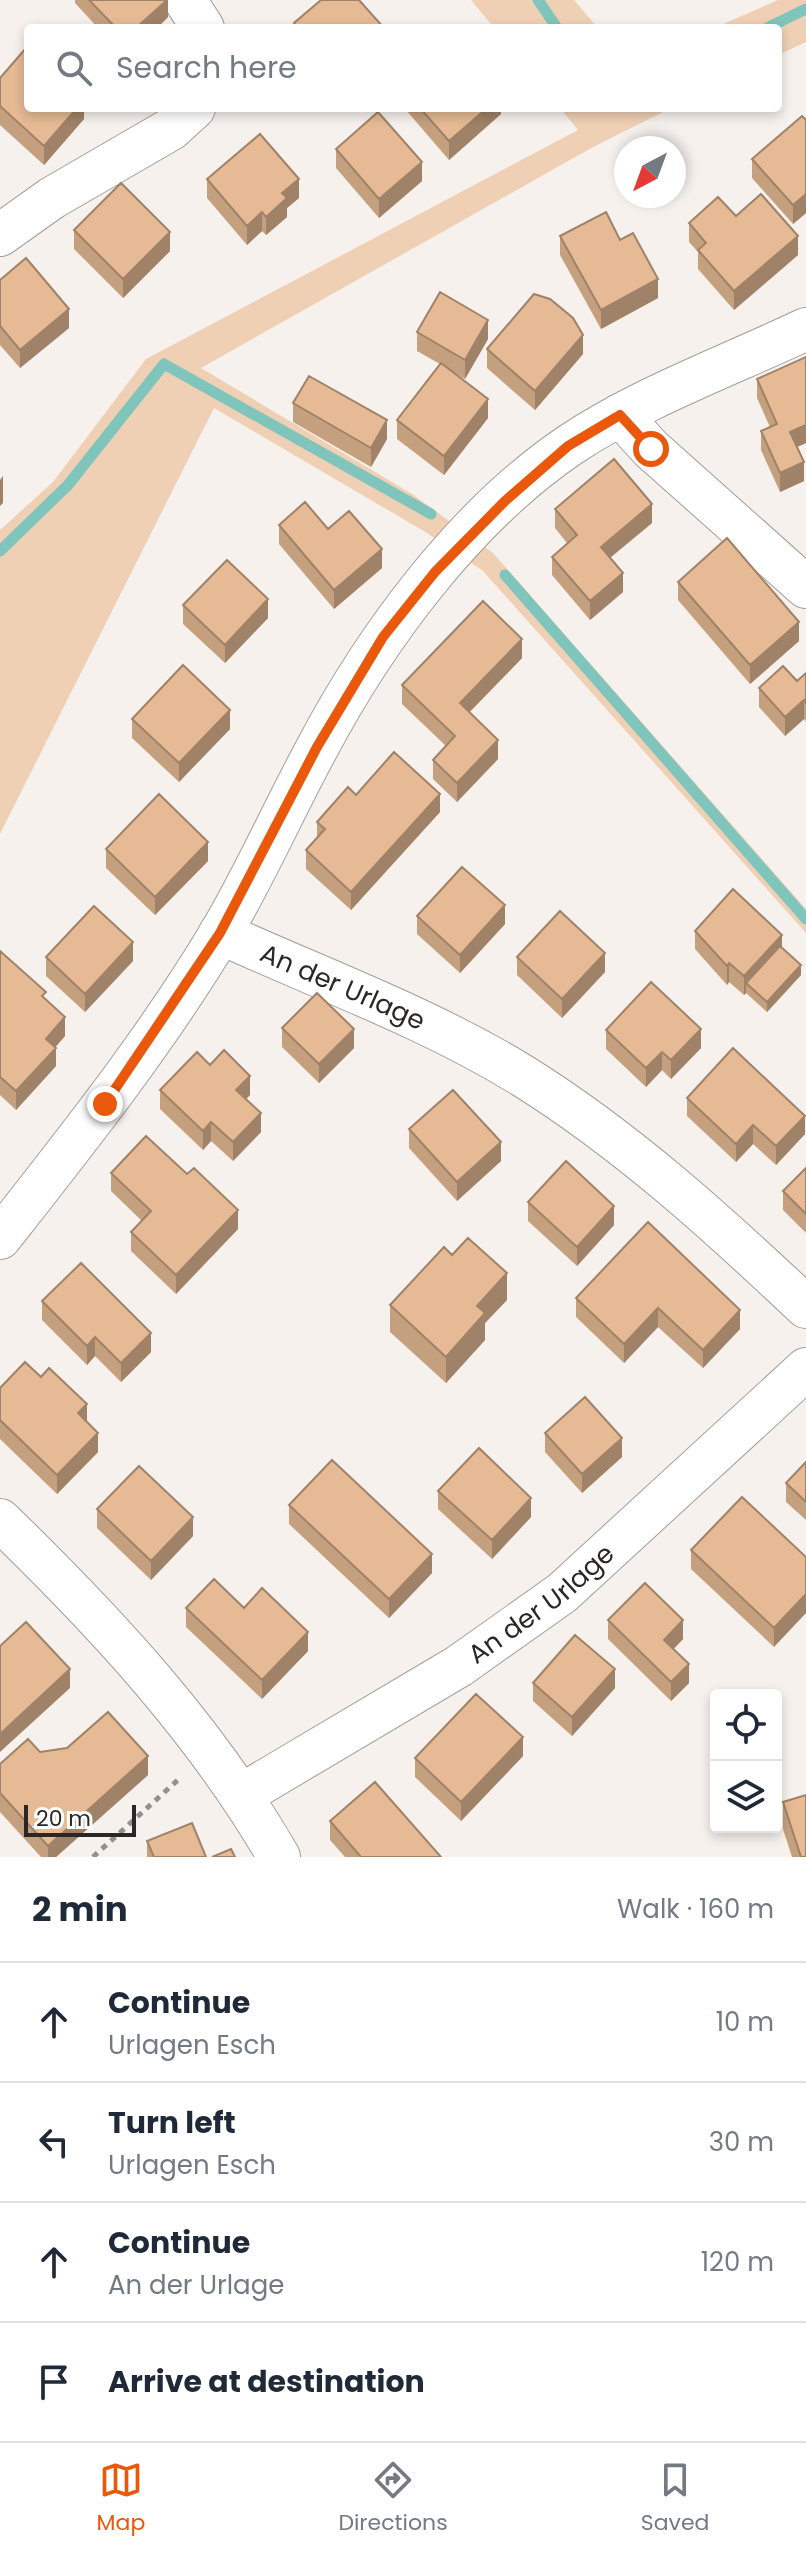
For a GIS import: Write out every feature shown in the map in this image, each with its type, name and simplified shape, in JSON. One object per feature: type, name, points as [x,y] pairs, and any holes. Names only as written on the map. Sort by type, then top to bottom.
[{"type":"street","points":[[185,0],[200,24]]},
{"type":"street","points":[[0,235],[52,198],[171,129],[190,112]]},
{"type":"street","points":[[0,1238],[105,1104],[220,933],[317,747],[383,637],[468,535],[568,446],[620,415],[806,329]]},
{"type":"street","points":[[620,415],[651,449],[806,587]]},
{"type":"street","name":"An der Urlage","points":[[220,933],[442,1033],[523,1076],[700,1207],[806,1307]]},
{"type":"street","name":"An der Urlage","points":[[243,1794],[459,1666],[562,1593],[806,1369]]},
{"type":"street","points":[[0,1520],[138,1661],[243,1794],[279,1857]]},
{"type":"path","points":[[93,1857],[210,1751]]},
{"type":"shaded area","points":[[471,0],[574,0],[595,24],[491,24]]},
{"type":"shaded area","points":[[778,0],[806,0],[806,42],[782,53],[782,24],[723,24]]},
{"type":"shaded area","points":[[563,112],[663,112],[593,147],[201,368],[412,494],[493,553],[806,909],[806,933],[483,571],[427,533],[214,408],[0,834],[0,530],[53,482],[146,359],[578,130]]},
{"type":"building","points":[[89,0],[167,0],[140,24],[112,24]]},
{"type":"building","points":[[321,0],[359,0],[380,24],[295,24]]},
{"type":"building","points":[[24,50],[24,112],[74,112],[44,146],[0,106],[0,78]]},
{"type":"building","points":[[378,112],[422,162],[379,199],[336,149]]},
{"type":"building","points":[[424,112],[482,112],[449,141]]},
{"type":"building","points":[[802,116],[806,120],[806,194],[793,205],[752,159]]},
{"type":"building","points":[[260,134],[299,179],[282,193],[287,198],[266,217],[262,212],[247,226],[207,179]]},
{"type":"building","points":[[121,183],[170,232],[123,279],[74,230]]},
{"type":"building","points":[[761,194],[798,236],[734,291],[698,250],[706,243],[689,223],[718,197],[736,216]]},
{"type":"building","points":[[606,212],[620,240],[633,233],[658,279],[601,310],[560,236]]},
{"type":"building","points":[[26,258],[69,309],[20,350],[0,326],[0,280]]},
{"type":"building","points":[[440,292],[488,320],[465,360],[417,332]]},
{"type":"building","points":[[534,294],[550,299],[573,318],[583,335],[535,391],[487,349]]},
{"type":"building","points":[[806,357],[806,425],[790,432],[804,462],[780,473],[761,431],[777,424],[757,379]]},
{"type":"building","points":[[441,363],[488,399],[444,456],[397,420]]},
{"type":"building","points":[[309,376],[387,420],[371,448],[293,403]]},
{"type":"building","points":[[614,459],[652,504],[601,547],[623,573],[590,601],[552,557],[577,535],[555,509]]},
{"type":"building","points":[[305,502],[328,529],[349,511],[382,549],[334,590],[279,525]]},
{"type":"building","points":[[727,538],[799,622],[750,665],[678,582]]},
{"type":"building","points":[[227,560],[268,599],[225,645],[183,605]]},
{"type":"building","points":[[483,601],[522,639],[460,703],[498,740],[457,783],[433,760],[455,736],[402,685]]},
{"type":"building","points":[[183,665],[230,710],[179,763],[132,719]]},
{"type":"building","points":[[783,666],[797,681],[806,673],[806,703],[804,700],[785,717],[759,688]]},
{"type":"building","points":[[394,752],[440,794],[351,892],[306,850],[325,829],[317,822],[348,787],[356,795]]},
{"type":"building","points":[[159,794],[208,842],[155,897],[106,849]]},
{"type":"building","points":[[462,867],[505,905],[460,955],[417,916]]},
{"type":"building","points":[[733,889],[782,935],[744,976],[729,963],[727,966],[695,931]]},
{"type":"building","points":[[94,906],[133,942],[85,994],[46,957]]},
{"type":"building","points":[[560,911],[605,953],[562,999],[517,957]]},
{"type":"building","points":[[780,946],[801,965],[767,1002],[746,983]]},
{"type":"building","points":[[0,951],[46,992],[42,996],[65,1017],[46,1039],[56,1048],[16,1091],[0,1077]]},
{"type":"building","points":[[651,982],[701,1029],[671,1060],[662,1052],[646,1068],[606,1030]]},
{"type":"building","points":[[317,993],[354,1029],[319,1064],[282,1028]]},
{"type":"building","points":[[733,1048],[805,1116],[776,1146],[753,1125],[736,1144],[687,1098]]},
{"type":"building","points":[[224,1050],[250,1076],[236,1090],[261,1113],[233,1142],[211,1122],[203,1131],[160,1090],[197,1052],[210,1065]]},
{"type":"building","points":[[453,1090],[501,1142],[457,1182],[409,1129]]},
{"type":"building","points":[[146,1136],[187,1174],[194,1168],[238,1210],[176,1275],[131,1232],[151,1211],[111,1173]]},
{"type":"building","points":[[566,1161],[614,1206],[577,1247],[528,1202]]},
{"type":"building","points":[[806,1168],[806,1214],[783,1191]]},
{"type":"building","points":[[648,1222],[740,1310],[703,1350],[658,1308],[624,1344],[576,1298]]},
{"type":"building","points":[[468,1238],[507,1273],[477,1306],[485,1313],[446,1357],[390,1305],[444,1247],[452,1255]]},
{"type":"building","points":[[81,1263],[151,1333],[121,1363],[95,1337],[87,1346],[42,1301]]},
{"type":"building","points":[[25,1362],[41,1377],[49,1368],[87,1404],[78,1413],[98,1433],[57,1475],[0,1420],[0,1388]]},
{"type":"building","points":[[585,1397],[622,1438],[582,1474],[545,1433]]},
{"type":"building","points":[[479,1448],[531,1498],[492,1540],[438,1491]]},
{"type":"building","points":[[332,1460],[432,1554],[389,1599],[289,1505]]},
{"type":"building","points":[[806,1462],[806,1502],[786,1483]]},
{"type":"building","points":[[139,1466],[193,1517],[151,1561],[97,1509]]},
{"type":"building","points":[[742,1497],[806,1557],[806,1594],[774,1628],[691,1550]]},
{"type":"building","points":[[214,1579],[244,1608],[262,1588],[308,1632],[262,1680],[186,1608]]},
{"type":"building","points":[[645,1583],[683,1620],[664,1640],[689,1664],[671,1682],[608,1620]]},
{"type":"building","points":[[26,1622],[70,1669],[0,1734],[0,1646]]},
{"type":"building","points":[[575,1635],[615,1669],[572,1717],[533,1683]]},
{"type":"building","points":[[476,1694],[523,1737],[461,1802],[415,1758]]},
{"type":"building","points":[[108,1712],[148,1756],[48,1846],[0,1793],[0,1764],[28,1739],[40,1752],[67,1748]]},
{"type":"building","points":[[375,1782],[441,1857],[361,1857],[330,1821]]},
{"type":"building","points":[[806,1795],[806,1857],[801,1857],[783,1802]]},
{"type":"building","points":[[192,1823],[206,1857],[154,1857],[147,1841]]},
{"type":"building","points":[[231,1849],[235,1857],[212,1857]]},
{"type":"waterway","points":[[538,0],[554,24]]},
{"type":"waterway","points":[[775,24],[806,9]]},
{"type":"waterway","points":[[0,551],[68,485],[164,364],[431,514]]},
{"type":"waterway","points":[[505,575],[806,919]]},
{"type":"route","points":[[105,1104],[220,933],[317,747],[383,637],[435,572],[468,535],[568,446],[620,415],[651,449]]}]
